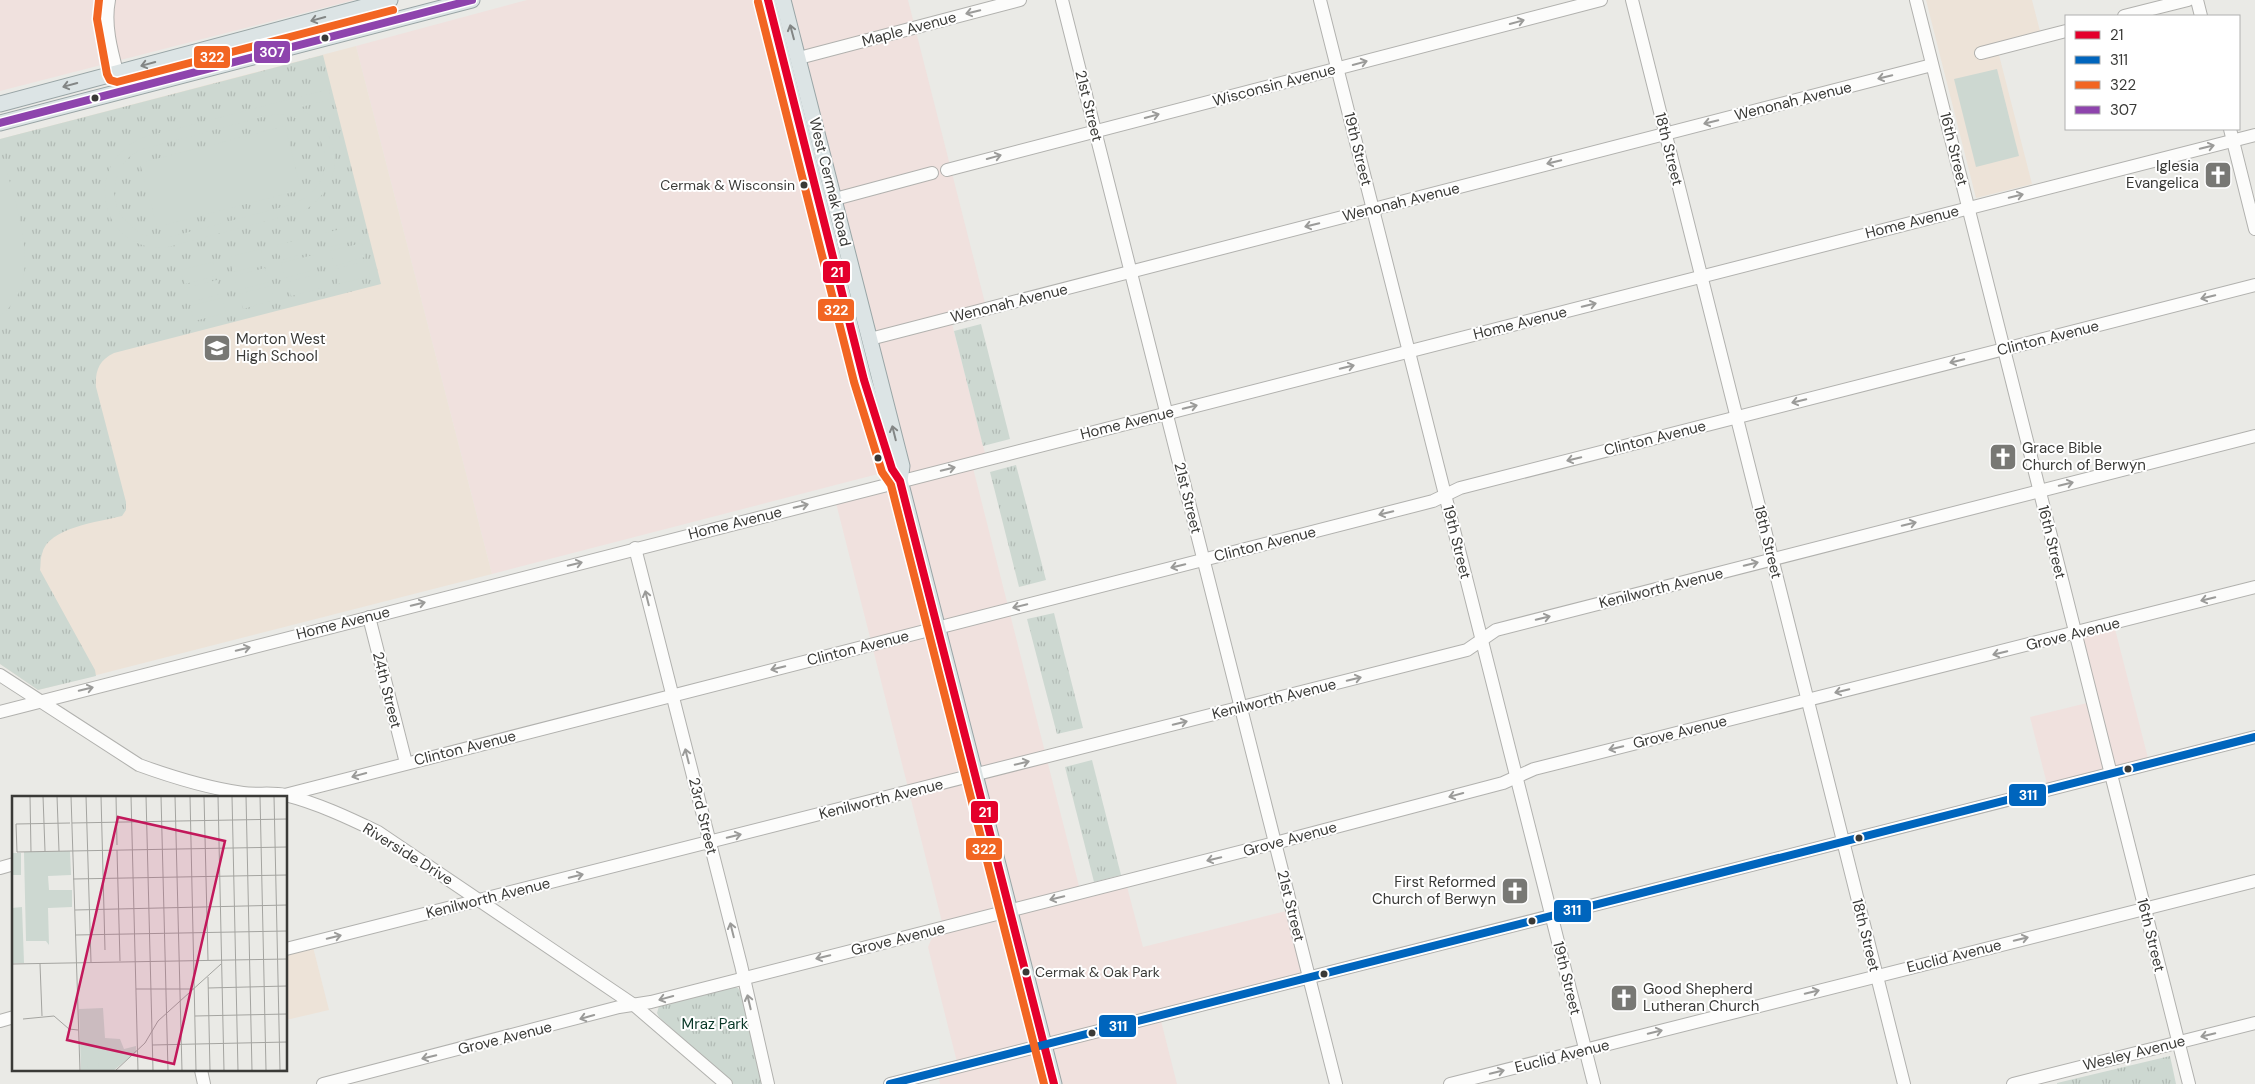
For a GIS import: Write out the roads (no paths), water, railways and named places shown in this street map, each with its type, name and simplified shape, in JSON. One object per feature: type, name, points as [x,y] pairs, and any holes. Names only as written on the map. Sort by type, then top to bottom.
[{"type":"main road","points":[[0,104],[390,0]]},
{"type":"main road","points":[[0,123],[472,0]]},
{"type":"main road","name":"West Cermak Road","points":[[768,0],[864,380],[892,469],[900,481],[1054,1084]]},
{"type":"main road","name":"West Cermak Road","points":[[783,0],[902,466],[900,481]]},
{"type":"street","points":[[109,0],[107,18],[122,91]]},
{"type":"street","name":"Maple Avenue","points":[[799,58],[1020,0]]},
{"type":"street","name":"21st Street","points":[[1062,0],[1336,1084]]},
{"type":"street","name":"19th Street","points":[[1320,0],[1594,1084]]},
{"type":"street","name":"Wisconsin Avenue","points":[[947,170],[1601,0]]},
{"type":"street","name":"18th Street","points":[[1632,0],[1904,1084]]},
{"type":"street","name":"16th Street","points":[[1916,0],[2189,1084]]},
{"type":"street","points":[[2128,15],[2188,0]]},
{"type":"street","points":[[2197,0],[2201,15]]},
{"type":"street","points":[[1981,53],[2065,31]]},
{"type":"street","name":"Wenonah Avenue","points":[[870,339],[1932,65]]},
{"type":"street","points":[[2231,135],[2255,229]]},
{"type":"street","name":"Home Avenue","points":[[0,712],[1969,208],[2231,135],[2255,135]]},
{"type":"street","points":[[834,199],[932,173]]},
{"type":"street","name":"Clinton Avenue","points":[[278,796],[1433,501],[1460,488],[2255,285]]},
{"type":"street","name":"Kenilworth Avenue","points":[[288,948],[1467,650],[1496,630],[2255,436]]},
{"type":"street","name":"23rd Street","points":[[635,548],[744,978],[768,1084]]},
{"type":"street","name":"Grove Avenue","points":[[323,1084],[619,1007],[744,978],[1275,843],[1503,783],[1534,768],[2255,587]]},
{"type":"street","name":"24th Street","points":[[369,617],[406,763]]},
{"type":"street","name":"Riverside Drive","points":[[0,675],[139,764],[160,773],[244,793],[278,796]]},
{"type":"street","points":[[890,1084],[2255,737]]},
{"type":"street","name":"Riverside Drive","points":[[288,799],[347,817],[378,832],[634,1005],[726,1084]]},
{"type":"street","name":"Euclid Avenue","points":[[1450,1084],[2255,881]]},
{"type":"street","name":"Wesley Avenue","points":[[2013,1084],[2255,1023]]},
{"type":"place","name":"Iglesia Evangelica","points":[[2218,175]]},
{"type":"place","name":"Cermak & Wisconsin","points":[[804,185]]},
{"type":"place","name":"Morton West High School","points":[[217,348]]},
{"type":"place","name":"Grace Bible Church of Berwyn","points":[[2003,457]]},
{"type":"place","name":"First Reformed Church of Berwyn","points":[[1515,891]]},
{"type":"place","name":"Cermak & Oak Park","points":[[1026,972]]},
{"type":"place","name":"Good Shepherd Lutheran Church","points":[[1624,998]]},
{"type":"park label","name":"Mraz Park","points":[[715,1024]]}]
